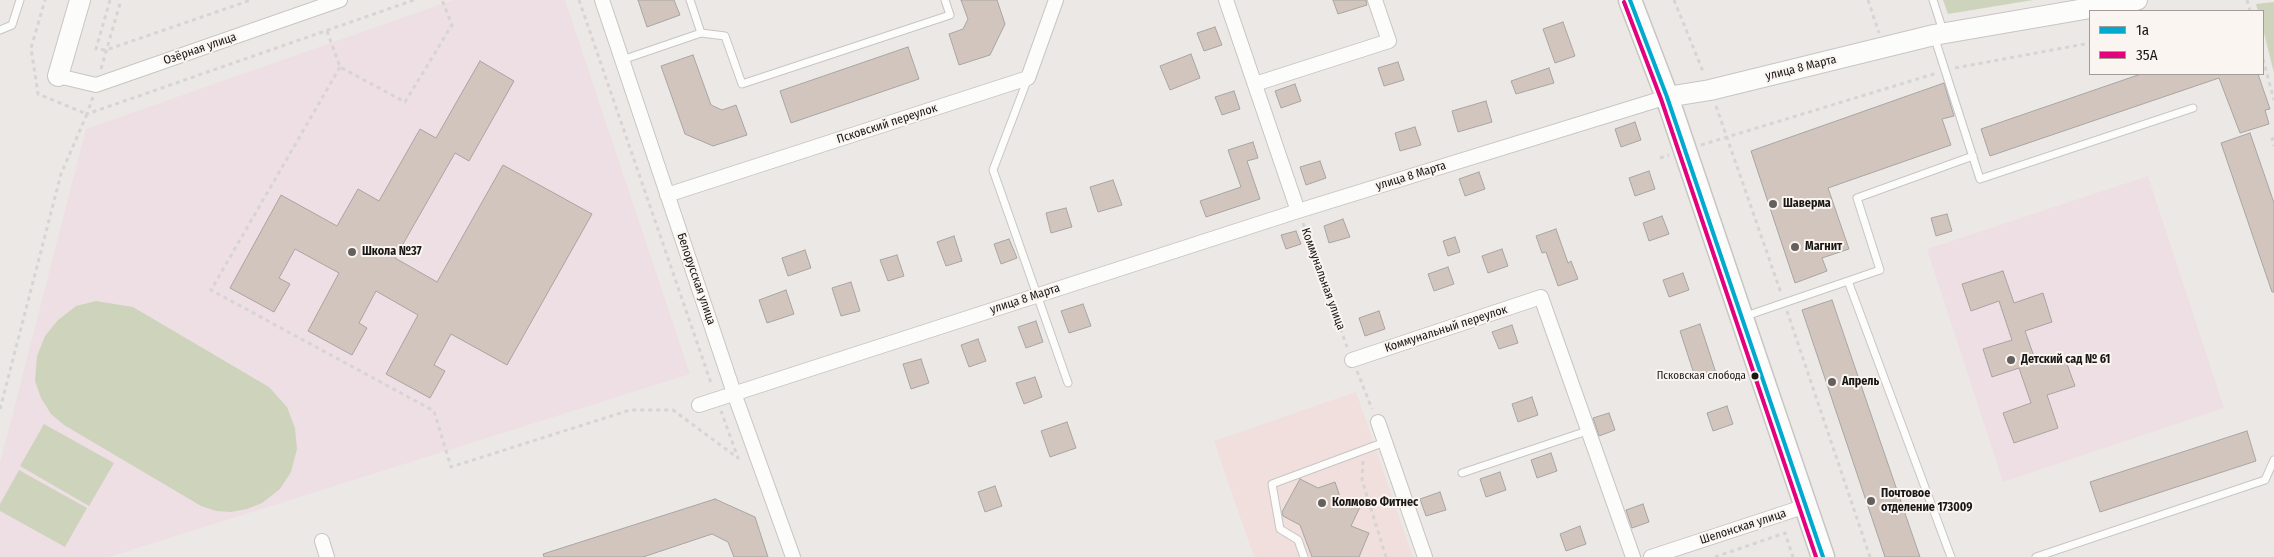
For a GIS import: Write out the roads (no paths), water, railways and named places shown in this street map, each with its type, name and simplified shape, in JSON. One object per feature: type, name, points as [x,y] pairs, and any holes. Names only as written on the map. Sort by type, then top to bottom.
[{"type":"main road","points":[[58,76],[80,0]]},
{"type":"main road","points":[[1630,0],[1667,97],[1740,317],[1823,557]]},
{"type":"main road","name":"улица 8 Марта","points":[[1667,97],[1710,90],[1939,34],[2137,0]]},
{"type":"street","name":"Озёрная улица","points":[[58,76],[96,85],[340,0]]},
{"type":"street","name":"Белорусская улица","points":[[602,0],[734,393],[793,557]]},
{"type":"street","points":[[1028,78],[1056,0]]},
{"type":"street","name":"Коммунальная улица","points":[[1226,0],[1298,211]]},
{"type":"street","points":[[1255,84],[1389,41],[1375,0]]},
{"type":"street","name":"Псковский переулок","points":[[667,195],[1028,78]]},
{"type":"street","name":"улица 8 Марта","points":[[699,405],[1298,211],[1667,97]]},
{"type":"street","name":"Коммунальный переулок","points":[[1352,360],[1541,298],[1587,431]]},
{"type":"street","points":[[1378,422],[1425,557]]},
{"type":"street","points":[[1587,431],[1633,557]]},
{"type":"street","name":"Шелонская улица","points":[[1651,557],[1806,506]]},
{"type":"street","points":[[322,541],[327,557]]},
{"type":"lane","points":[[0,30],[12,26],[20,0]]},
{"type":"lane","points":[[690,0],[701,33]]},
{"type":"lane","points":[[622,60],[701,33],[725,36],[742,84],[950,15],[945,0]]},
{"type":"lane","points":[[1933,0],[1945,70],[1980,179],[2193,108]]},
{"type":"lane","points":[[1028,78],[993,170],[1068,383]]},
{"type":"lane","points":[[1740,317],[1880,270],[1857,198],[1972,156]]},
{"type":"lane","points":[[1848,280],[1951,557]]},
{"type":"lane","points":[[1462,473],[1587,431]]},
{"type":"lane","points":[[1304,557],[1298,540],[1280,529],[1272,484],[1385,442]]},
{"type":"lane","points":[[2036,557],[2265,480],[2274,460]]},
{"type":"place","name":"Шаверма","points":[[1773,204]]},
{"type":"place","name":"Магнит","points":[[1795,247]]},
{"type":"place","name":"Школа №37","points":[[352,252]]},
{"type":"place","name":"Детский сад № 61","points":[[2011,360]]},
{"type":"place","name":"Псковская слобода","points":[[1755,376]]},
{"type":"place","name":"Апрель","points":[[1832,382]]},
{"type":"place","name":"Почтовое отделение 173009","points":[[1871,501]]},
{"type":"place","name":"Колмово Фитнес","points":[[1322,503]]}]
